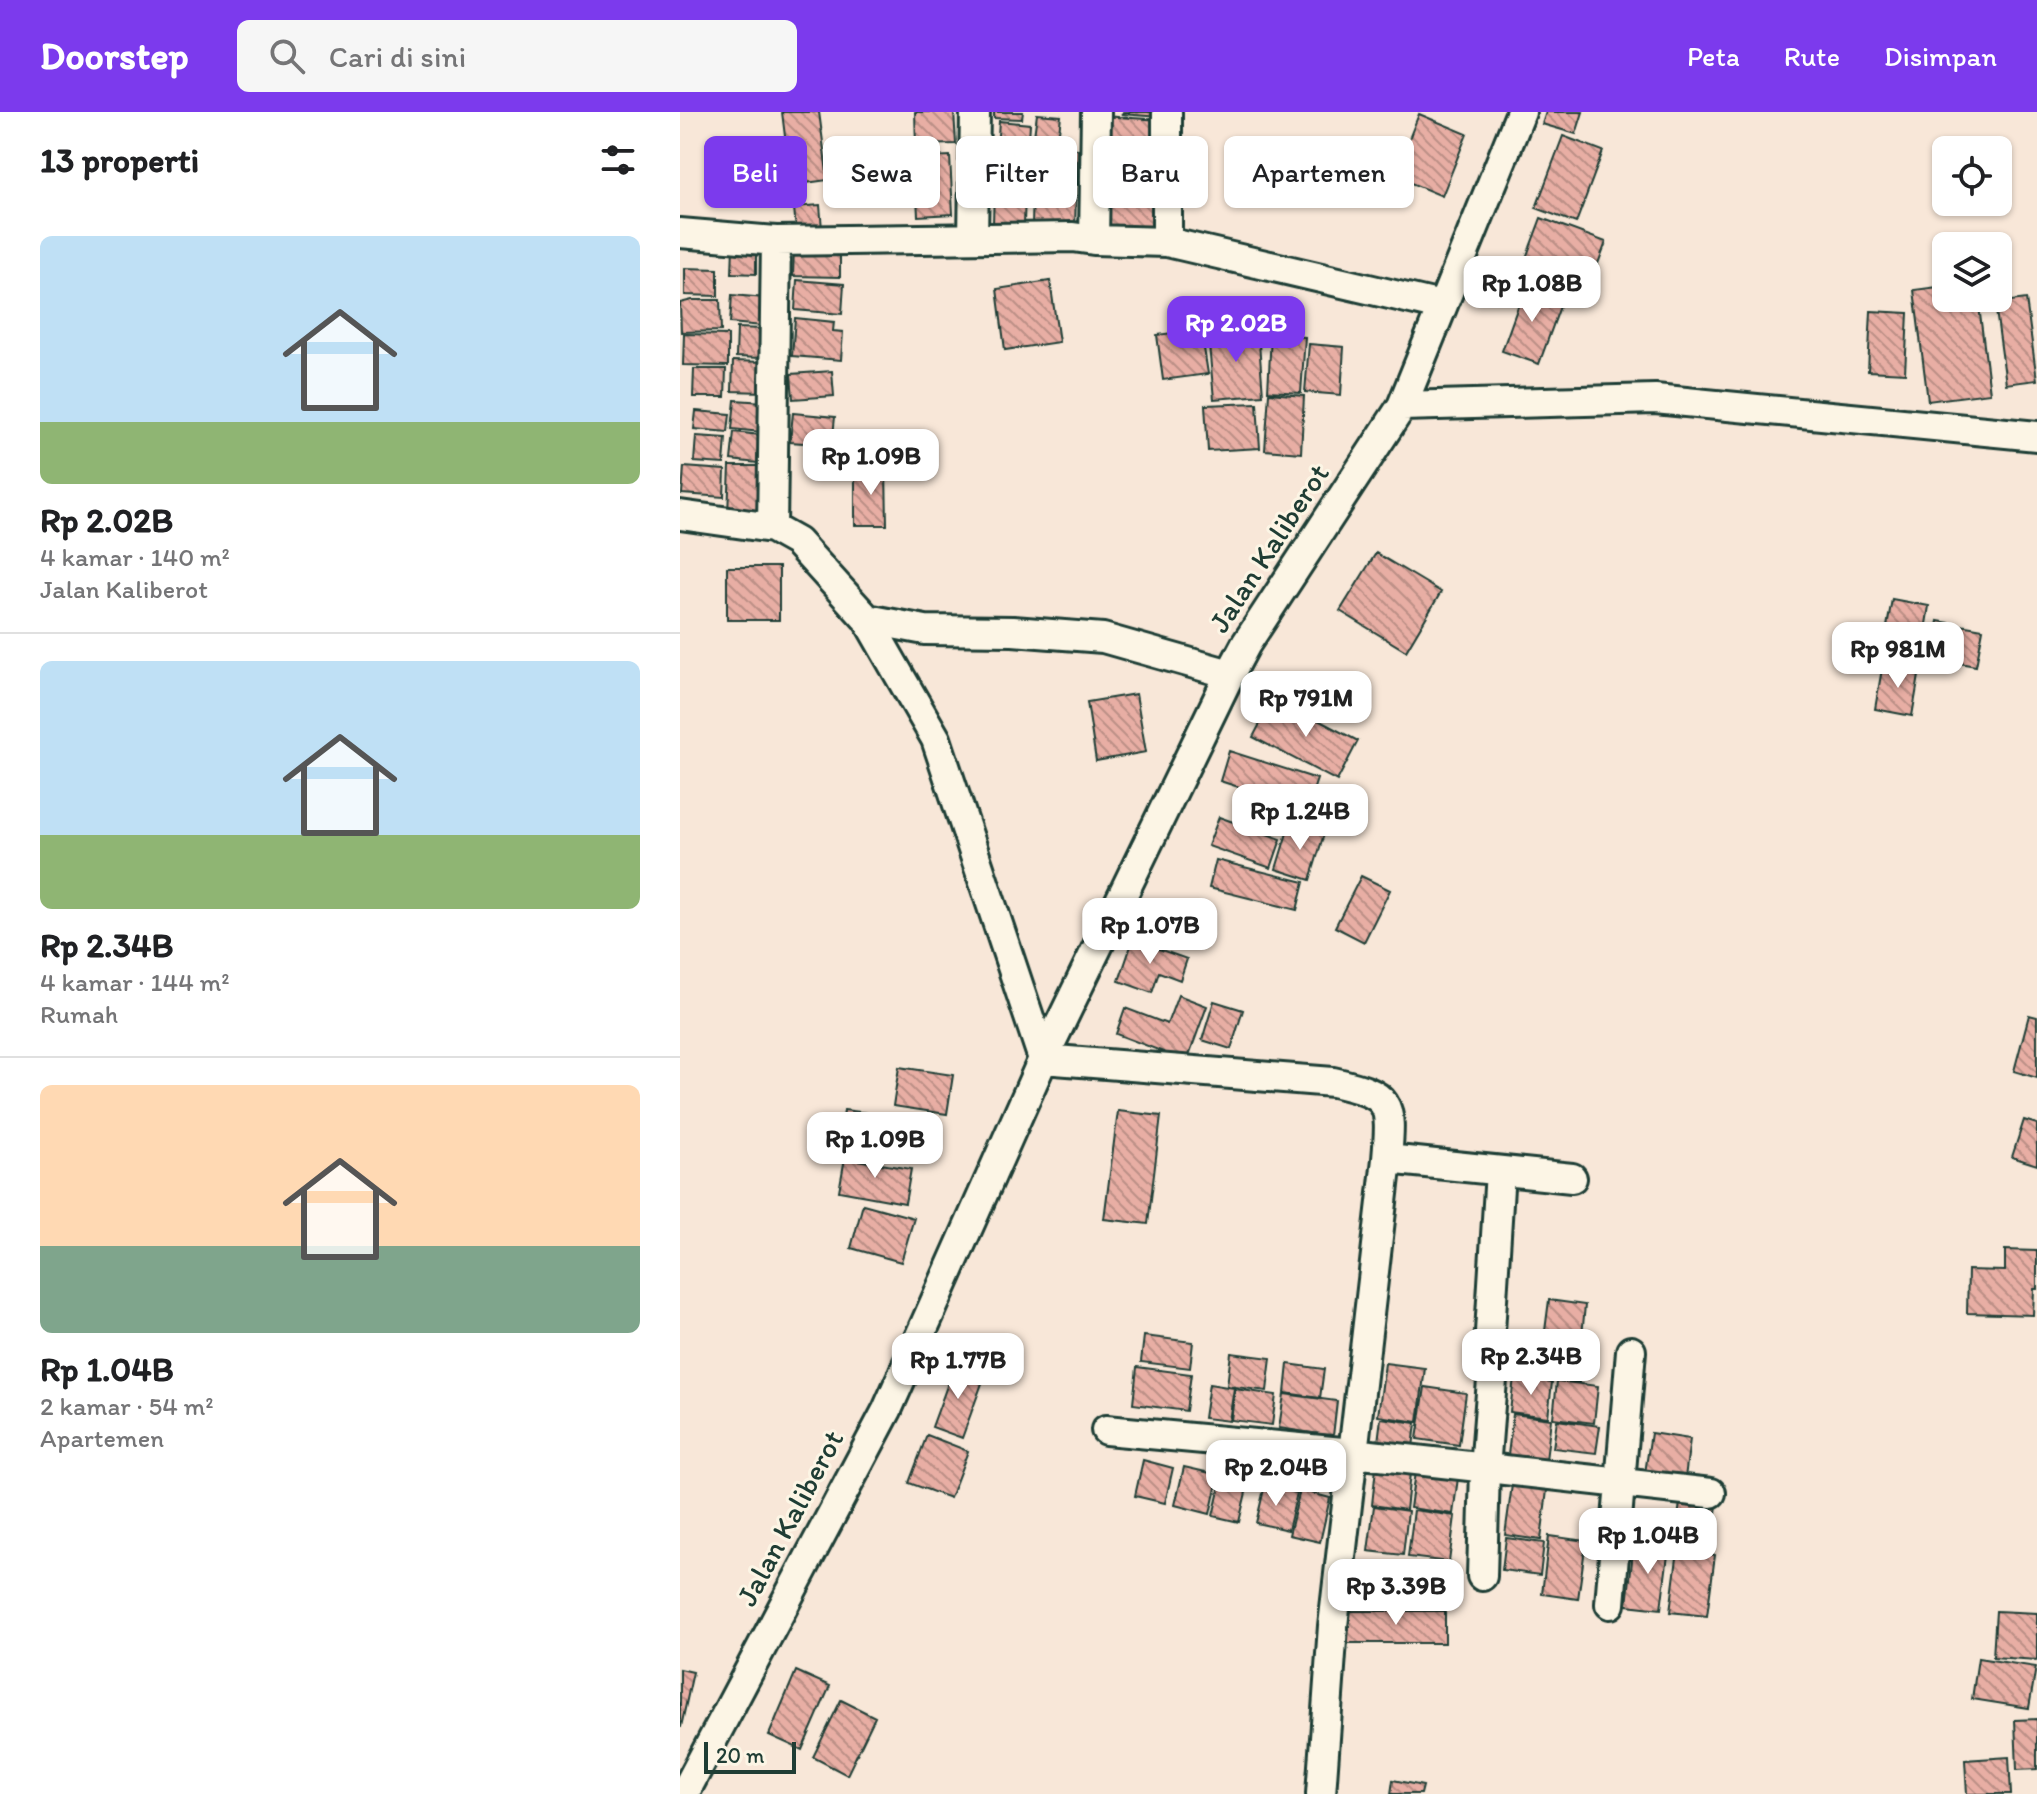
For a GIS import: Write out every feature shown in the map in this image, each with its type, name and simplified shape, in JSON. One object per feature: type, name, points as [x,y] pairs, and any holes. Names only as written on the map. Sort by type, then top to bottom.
[{"type":"street","points":[[973,238],[975,112]]},
{"type":"street","points":[[1094,240],[1096,112]]},
{"type":"street","points":[[1167,112],[1167,242]]},
{"type":"street","name":"Jalan Kaliberot","points":[[684,1794],[887,1410],[1043,1059],[1230,674],[1246,644],[1402,406],[1521,112]]},
{"type":"street","points":[[680,233],[776,241],[1073,237],[1167,242],[1441,306]]},
{"type":"street","points":[[772,528],[776,241]]},
{"type":"street","points":[[1402,406],[1655,399],[2037,436]]},
{"type":"street","points":[[680,515],[772,528],[797,542],[867,619],[936,739],[1043,1059],[1333,1082],[1376,1094],[1385,1103],[1390,1121],[1387,1159],[1333,1626],[1321,1794]]},
{"type":"street","points":[[867,619],[925,630],[1013,631],[1103,638],[1230,674]]},
{"type":"street","points":[[1387,1159],[1572,1178]]},
{"type":"street","points":[[1489,1348],[1500,1171]]},
{"type":"street","points":[[1610,1604],[1631,1351]]},
{"type":"street","points":[[1482,1576],[1485,1469],[1492,1380]]},
{"type":"street","points":[[1106,1430],[1353,1453],[1711,1493]]},
{"type":"building","points":[[782,112],[819,112],[823,181],[807,183],[807,136],[785,136]]},
{"type":"building","points":[[915,112],[954,112],[956,144],[940,144],[940,136],[916,136]]},
{"type":"building","points":[[994,112],[1023,112],[1022,119],[994,118]]},
{"type":"building","points":[[1123,112],[1161,112],[1160,117]]},
{"type":"building","points":[[1546,112],[1583,112],[1576,134],[1542,124]]},
{"type":"building","points":[[1037,114],[1061,116],[1058,136],[1034,136]]},
{"type":"building","points":[[1419,114],[1467,134],[1442,196],[1414,184],[1414,136],[1410,136]]},
{"type":"building","points":[[1103,116],[1160,120],[1159,136],[1102,136]]},
{"type":"building","points":[[999,121],[1030,124],[1029,136],[998,136]]},
{"type":"building","points":[[1563,136],[1603,151],[1576,223],[1536,208]]},
{"type":"building","points":[[950,156],[953,214],[918,216],[918,208],[940,208],[940,157]]},
{"type":"building","points":[[820,205],[822,229],[796,231],[794,208]]},
{"type":"building","points":[[993,208],[1024,208],[1024,225],[993,224]]},
{"type":"building","points":[[1032,208],[1076,208],[1075,229],[1032,227]]},
{"type":"building","points":[[1102,208],[1160,208],[1160,235],[1102,235]]},
{"type":"building","points":[[1541,218],[1606,242],[1585,299],[1520,274]]},
{"type":"building","points":[[733,247],[756,247],[756,274],[732,273]]},
{"type":"building","points":[[794,247],[840,248],[840,277],[793,276]]},
{"type":"building","points":[[685,268],[718,269],[718,296],[685,295]]},
{"type":"building","points":[[797,280],[844,284],[842,314],[795,310]]},
{"type":"building","points":[[1050,281],[1059,342],[1005,350],[997,289]]},
{"type":"building","points":[[1526,284],[1563,298],[1539,364],[1502,351]]},
{"type":"building","points":[[1932,288],[1932,312],[1980,312],[1990,393],[1928,401],[1914,290]]},
{"type":"building","points":[[732,295],[765,298],[763,326],[730,323]]},
{"type":"building","points":[[2026,299],[2037,380],[2006,384],[1996,312],[2012,312],[2012,301]]},
{"type":"building","points":[[720,300],[721,331],[681,332],[680,303]]},
{"type":"building","points":[[1871,311],[1908,313],[1905,373],[1868,371]]},
{"type":"building","points":[[795,318],[834,322],[833,331],[843,332],[841,360],[792,356]]},
{"type":"building","points":[[737,328],[763,329],[762,358],[736,357]]},
{"type":"building","points":[[1201,329],[1208,374],[1163,380],[1157,335]]},
{"type":"building","points":[[1258,330],[1263,395],[1214,399],[1208,334]]},
{"type":"building","points":[[684,334],[728,335],[728,366],[683,365]]},
{"type":"building","points":[[1271,335],[1305,337],[1301,393],[1268,391]]},
{"type":"building","points":[[1309,344],[1344,347],[1341,395],[1305,392]]},
{"type":"building","points":[[733,361],[764,362],[763,392],[732,391]]},
{"type":"building","points":[[694,369],[726,369],[725,397],[693,397]]},
{"type":"building","points":[[832,371],[834,396],[793,399],[791,374]]},
{"type":"building","points":[[1269,393],[1304,396],[1301,453],[1265,450]]},
{"type":"building","points":[[735,400],[764,402],[761,432],[732,429]]},
{"type":"building","points":[[1257,403],[1260,448],[1208,451],[1205,405]]},
{"type":"building","points":[[696,411],[730,414],[728,432],[694,429]]},
{"type":"building","points":[[793,413],[835,417],[832,445],[790,442]]},
{"type":"building","points":[[734,432],[760,435],[757,463],[731,460]]},
{"type":"building","points":[[696,436],[726,438],[724,464],[694,462]]},
{"type":"building","points":[[730,466],[760,466],[758,516],[728,514]]},
{"type":"building","points":[[684,467],[725,470],[724,497],[682,494]]},
{"type":"building","points":[[886,468],[887,525],[855,525],[855,469]]},
{"type":"building","points":[[1376,553],[1441,592],[1406,651],[1340,611]]},
{"type":"building","points":[[727,567],[779,567],[779,620],[727,620]]},
{"type":"building","points":[[1892,599],[1929,606],[1919,667],[1881,660]]},
{"type":"building","points":[[1938,621],[1983,629],[1976,666],[1931,658]]},
{"type":"building","points":[[1883,663],[1920,670],[1912,716],[1875,709]]},
{"type":"building","points":[[1136,694],[1146,752],[1096,761],[1087,702]]},
{"type":"building","points":[[1274,697],[1358,741],[1337,781],[1253,737]]},
{"type":"building","points":[[1229,751],[1317,779],[1307,809],[1220,781]]},
{"type":"building","points":[[1219,817],[1281,839],[1271,868],[1208,846]]},
{"type":"building","points":[[1290,823],[1324,834],[1310,880],[1276,869]]},
{"type":"building","points":[[1216,860],[1304,882],[1297,910],[1209,888]]},
{"type":"building","points":[[1361,876],[1390,890],[1364,942],[1335,927]]},
{"type":"building","points":[[1133,940],[1187,959],[1180,980],[1159,972],[1152,993],[1119,981]]},
{"type":"building","points":[[1178,995],[1207,1006],[1187,1061],[1116,1034],[1125,1008],[1167,1024]]},
{"type":"building","points":[[1214,1001],[1243,1010],[1231,1049],[1202,1040]]},
{"type":"building","points":[[2029,1015],[2037,1017],[2037,1078],[2014,1071]]},
{"type":"building","points":[[899,1067],[953,1075],[947,1114],[893,1106]]},
{"type":"building","points":[[844,1110],[924,1120],[919,1162],[839,1152]]},
{"type":"building","points":[[1118,1111],[1161,1116],[1148,1224],[1104,1219]]},
{"type":"building","points":[[2024,1120],[2037,1124],[2037,1165],[2012,1157]]},
{"type":"building","points":[[845,1158],[911,1169],[905,1203],[839,1191]]},
{"type":"building","points":[[863,1204],[914,1218],[901,1262],[851,1248]]},
{"type":"building","points":[[2005,1250],[2037,1251],[2033,1315],[1967,1313],[1968,1270],[2005,1271]]},
{"type":"building","points":[[1549,1300],[1585,1305],[1582,1336],[1545,1331]]},
{"type":"building","points":[[1144,1336],[1193,1342],[1190,1368],[1141,1362]]},
{"type":"building","points":[[1547,1346],[1582,1350],[1579,1382],[1543,1377]]},
{"type":"building","points":[[1231,1353],[1271,1358],[1267,1391],[1227,1386]]},
{"type":"building","points":[[1385,1363],[1425,1368],[1418,1422],[1378,1416]]},
{"type":"building","points":[[955,1364],[985,1375],[962,1438],[932,1427]]},
{"type":"building","points":[[1288,1364],[1324,1369],[1320,1398],[1285,1393]]},
{"type":"building","points":[[1137,1367],[1191,1374],[1186,1411],[1133,1404]]},
{"type":"building","points":[[1514,1377],[1552,1382],[1548,1417],[1510,1412]]},
{"type":"building","points":[[1557,1381],[1598,1386],[1594,1423],[1553,1418]]},
{"type":"building","points":[[1209,1384],[1234,1388],[1229,1421],[1204,1418]]},
{"type":"building","points":[[1425,1387],[1466,1393],[1459,1445],[1417,1439]]},
{"type":"building","points":[[1235,1389],[1276,1395],[1272,1425],[1231,1420]]},
{"type":"building","points":[[1284,1394],[1337,1401],[1333,1436],[1279,1428]]},
{"type":"building","points":[[1513,1414],[1551,1419],[1546,1460],[1508,1455]]},
{"type":"building","points":[[1381,1418],[1416,1423],[1413,1447],[1378,1442]]},
{"type":"building","points":[[1557,1420],[1600,1426],[1596,1453],[1553,1448]]},
{"type":"building","points":[[1651,1433],[1690,1439],[1685,1478],[1645,1473]]},
{"type":"building","points":[[927,1435],[968,1451],[950,1498],[909,1483]]},
{"type":"building","points":[[1143,1460],[1173,1468],[1165,1503],[1135,1496]]},
{"type":"building","points":[[1184,1467],[1219,1475],[1210,1514],[1175,1505]]},
{"type":"building","points":[[1376,1468],[1410,1473],[1406,1510],[1372,1505]]},
{"type":"building","points":[[1415,1472],[1458,1478],[1453,1514],[1410,1508]]},
{"type":"building","points":[[1222,1478],[1248,1484],[1239,1522],[1213,1516]]},
{"type":"building","points":[[1265,1485],[1297,1493],[1288,1530],[1256,1523]]},
{"type":"building","points":[[1512,1485],[1547,1490],[1541,1540],[1505,1535]]},
{"type":"building","points":[[1300,1490],[1330,1498],[1320,1542],[1289,1535]]},
{"type":"building","points":[[1680,1502],[1717,1506],[1711,1547],[1675,1543]]},
{"type":"building","points":[[1374,1506],[1408,1511],[1403,1555],[1368,1551]]},
{"type":"building","points":[[1414,1510],[1455,1516],[1449,1562],[1408,1557]]},
{"type":"building","points":[[1549,1536],[1586,1541],[1578,1599],[1542,1594]]},
{"type":"building","points":[[1506,1538],[1544,1543],[1540,1575],[1502,1570]]},
{"type":"building","points":[[1634,1543],[1669,1547],[1661,1609],[1627,1605]]},
{"type":"building","points":[[1678,1550],[1715,1555],[1707,1616],[1670,1612]]},
{"type":"building","points":[[1348,1611],[1445,1611],[1445,1643],[1348,1643]]},
{"type":"building","points":[[1996,1611],[2037,1613],[2037,1660],[1993,1657]]},
{"type":"building","points":[[1978,1658],[2036,1667],[2029,1708],[1972,1699]]},
{"type":"building","points":[[680,1669],[693,1672],[681,1727],[680,1727]]},
{"type":"building","points":[[796,1671],[830,1686],[802,1750],[769,1735]]},
{"type":"building","points":[[841,1700],[875,1717],[847,1775],[813,1757]]},
{"type":"building","points":[[2037,1719],[2037,1769],[2017,1770],[2015,1720]]},
{"type":"building","points":[[2009,1757],[2011,1794],[1967,1794],[1965,1760]]},
{"type":"building","points":[[1393,1780],[1423,1786],[1421,1794],[1391,1794]]}]
